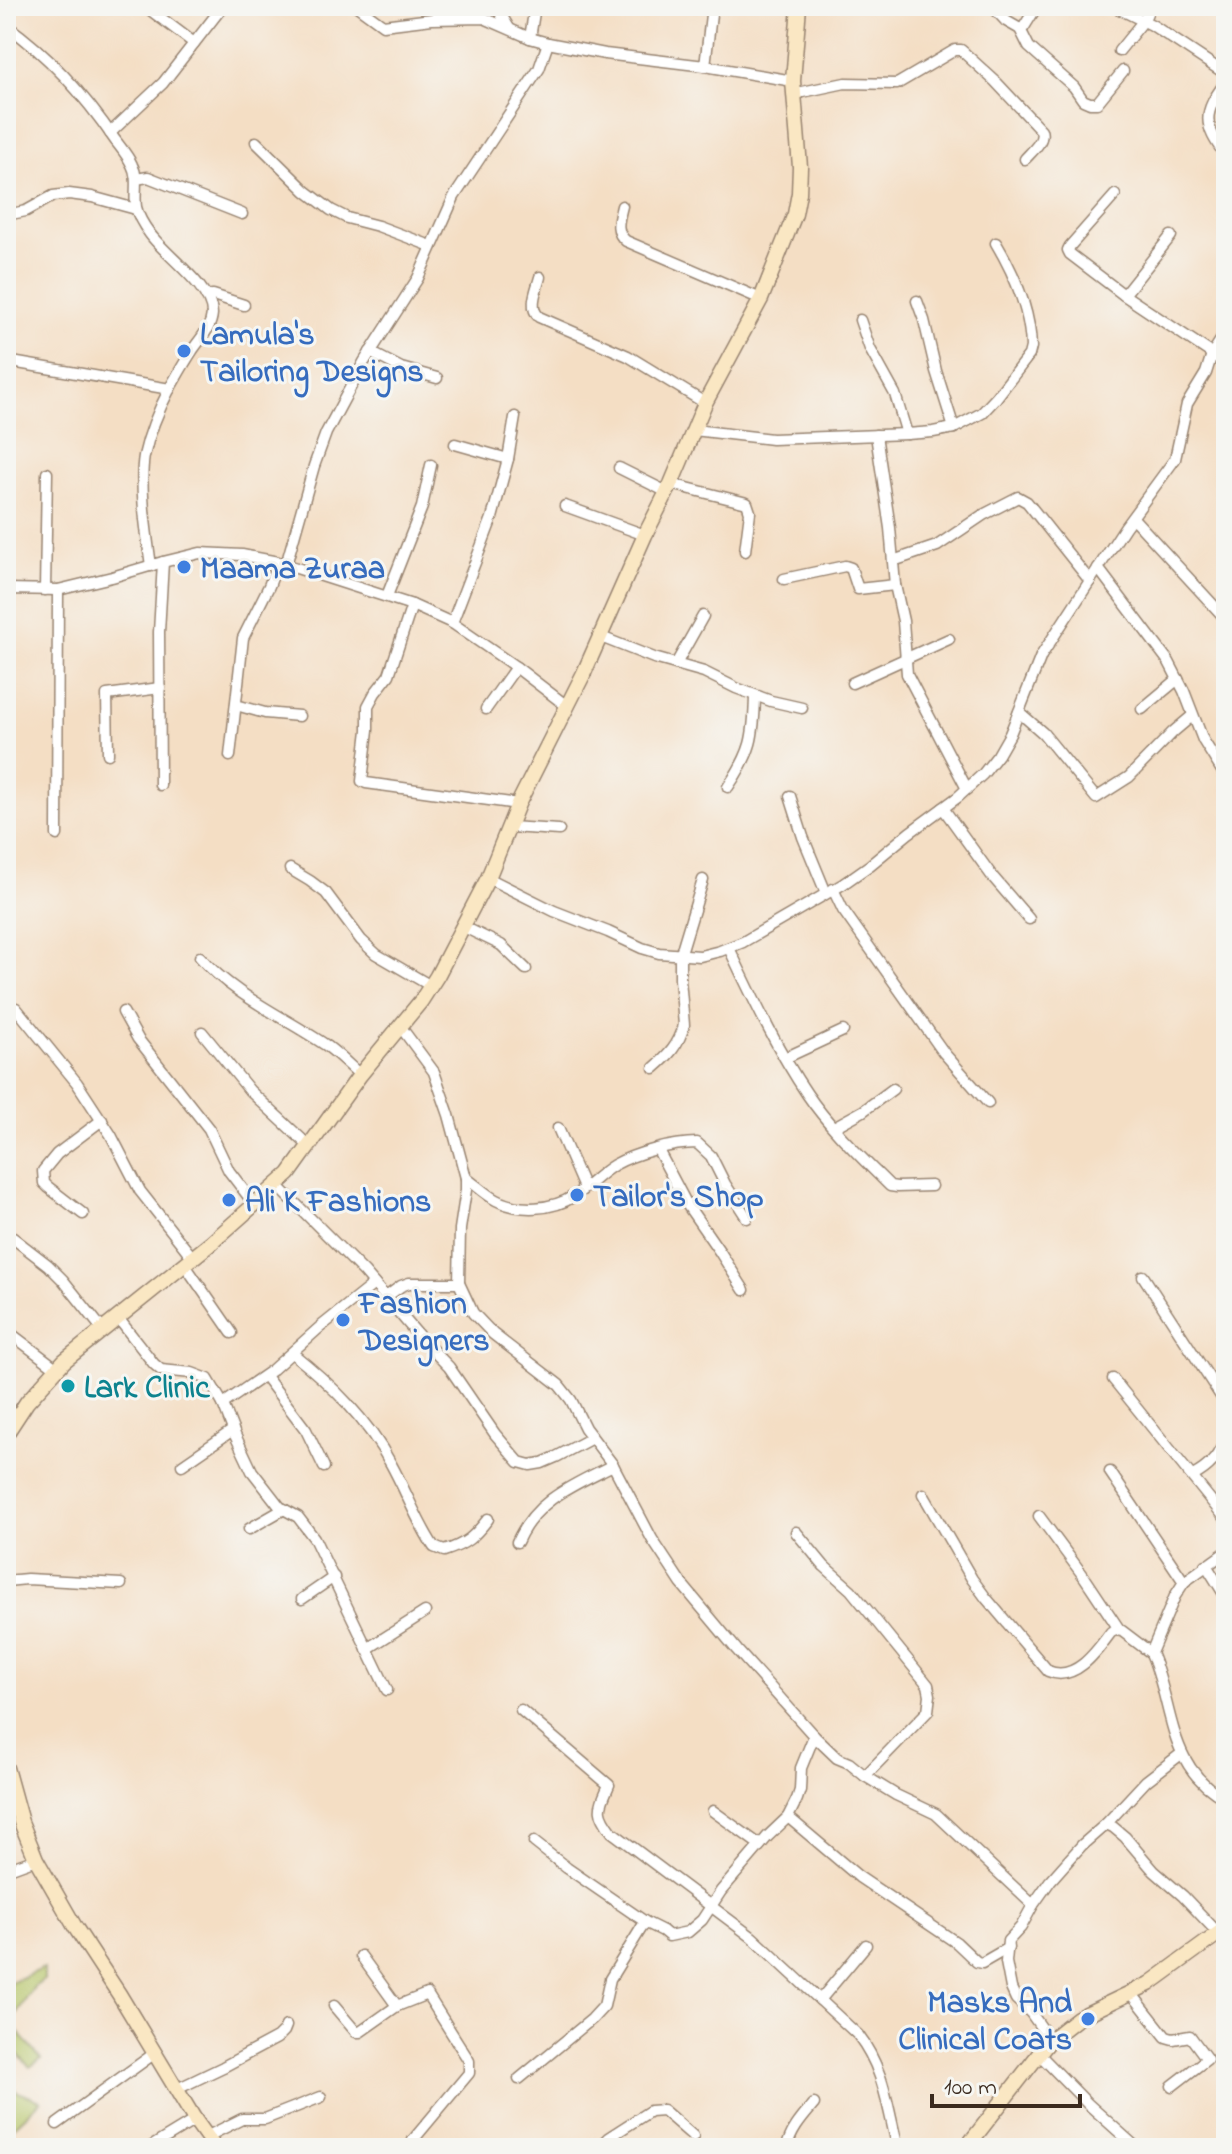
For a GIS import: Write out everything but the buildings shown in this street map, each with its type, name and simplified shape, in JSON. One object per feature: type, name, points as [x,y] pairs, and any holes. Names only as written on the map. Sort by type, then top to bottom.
[{"type":"street","points":[[145,6],[194,43]]},
{"type":"street","points":[[110,133],[153,94],[223,6]]},
{"type":"street","points":[[357,6],[383,25],[476,17],[548,43],[605,54],[705,66],[793,87],[845,83],[897,84],[955,50],[961,50],[1041,130],[1041,141],[1025,159]]},
{"type":"street","points":[[496,6],[509,29]]},
{"type":"street","points":[[530,38],[535,6]]},
{"type":"street","points":[[705,66],[712,6]]},
{"type":"street","points":[[6,1434],[27,1402],[56,1368],[189,1262],[289,1174],[360,1075],[431,986],[464,927],[518,804],[601,637],[705,403],[761,299],[795,214],[800,167],[793,87],[799,6]]},
{"type":"street","points":[[992,6],[1006,21],[1020,29],[1029,47],[1074,87],[1083,100],[1097,103],[1123,71]]},
{"type":"street","points":[[1020,29],[1037,6]]},
{"type":"street","points":[[1113,6],[1144,20],[1226,74]]},
{"type":"street","points":[[1119,51],[1144,20],[1150,6]]},
{"type":"street","points":[[6,25],[59,73],[110,133],[133,165],[136,209],[149,233],[192,278],[212,309],[211,322],[170,389],[157,417],[143,462],[151,566]]},
{"type":"street","points":[[230,756],[243,638],[282,564],[320,448],[370,352],[418,278],[454,197],[539,69],[548,43]]},
{"type":"street","points":[[1226,82],[1214,98],[1207,123],[1226,156]]},
{"type":"street","points":[[256,142],[306,191],[331,210],[431,246]]},
{"type":"street","points":[[136,179],[148,177],[242,214]]},
{"type":"street","points":[[6,215],[26,211],[59,194],[92,197],[136,209]]},
{"type":"street","points":[[1115,195],[1068,250],[1070,254],[1124,295],[1226,363]]},
{"type":"street","points":[[622,206],[618,230],[626,241],[761,299]]},
{"type":"street","points":[[1124,295],[1171,236]]},
{"type":"street","points":[[694,430],[772,439],[907,434],[954,428],[982,413],[1029,355],[1031,347],[1023,302],[1008,263],[996,243]]},
{"type":"street","points":[[540,277],[533,306],[534,313],[539,317],[628,356],[705,403]]},
{"type":"street","points":[[206,296],[213,295],[244,305]]},
{"type":"street","points":[[917,301],[954,428]]},
{"type":"street","points":[[860,320],[870,349],[895,394],[907,434]]},
{"type":"street","points":[[488,878],[554,911],[642,948],[680,956],[700,956],[743,942],[870,865],[967,789],[998,755],[1010,734],[1035,666],[1098,568],[1175,459],[1187,404],[1226,332]]},
{"type":"street","points":[[370,352],[401,368],[437,378]]},
{"type":"street","points":[[6,361],[170,389]]},
{"type":"street","points":[[452,623],[492,518],[508,459],[515,417]]},
{"type":"street","points":[[876,435],[907,674],[967,789]]},
{"type":"street","points":[[455,444],[508,459]]},
{"type":"street","points":[[387,596],[422,507],[431,465]]},
{"type":"street","points":[[619,468],[669,488],[747,503],[750,512],[745,551]]},
{"type":"street","points":[[45,590],[47,473]]},
{"type":"street","points":[[893,561],[937,546],[983,515],[1018,497],[1027,502],[1090,581]]},
{"type":"street","points":[[565,506],[645,535]]},
{"type":"street","points":[[1133,518],[1226,619]]},
{"type":"street","points":[[6,589],[58,590],[200,553],[242,555],[387,596],[452,623],[568,707]]},
{"type":"street","points":[[160,785],[159,632],[163,562]]},
{"type":"street","points":[[784,579],[845,566],[851,568],[858,589],[895,585]]},
{"type":"street","points":[[1098,568],[1169,662],[1203,740],[1226,777]]},
{"type":"street","points":[[57,835],[58,590]]},
{"type":"street","points":[[412,605],[389,675],[368,706],[362,781],[518,804]]},
{"type":"street","points":[[676,664],[703,616]]},
{"type":"street","points":[[601,637],[654,658],[704,672],[755,696],[802,708]]},
{"type":"street","points":[[852,683],[949,639]]},
{"type":"street","points":[[486,709],[516,667]]},
{"type":"street","points":[[1142,709],[1178,679]]},
{"type":"street","points":[[108,754],[107,695],[160,688]]},
{"type":"street","points":[[728,787],[749,751],[755,696]]},
{"type":"street","points":[[236,705],[265,713],[299,716]]},
{"type":"street","points":[[1019,712],[1043,733],[1096,798],[1129,777],[1192,716]]},
{"type":"street","points":[[790,796],[803,837],[829,891],[944,1053],[988,1103]]},
{"type":"street","points":[[943,808],[992,876],[1029,919]]},
{"type":"street","points":[[509,827],[559,830]]},
{"type":"street","points":[[290,869],[326,893],[361,940],[376,954],[431,986]]},
{"type":"street","points":[[654,1068],[677,1045],[683,1031],[680,956],[703,880]]},
{"type":"street","points":[[464,927],[501,945],[526,969]]},
{"type":"street","points":[[729,948],[785,1058],[808,1095],[834,1127],[890,1186],[931,1186]]},
{"type":"street","points":[[200,957],[213,971],[328,1047],[360,1075]]},
{"type":"street","points":[[16,1008],[77,1083],[102,1120],[140,1191],[189,1262],[232,1333]]},
{"type":"street","points":[[123,1012],[138,1039],[209,1129],[229,1171],[255,1205]]},
{"type":"street","points":[[400,1026],[434,1072],[466,1178],[460,1229],[459,1283],[473,1313],[493,1334],[559,1385],[613,1465],[652,1539],[689,1594],[814,1736],[837,1758],[865,1776],[936,1814],[1033,1905]]},
{"type":"street","points":[[785,1058],[843,1031]]},
{"type":"street","points":[[202,1032],[250,1091],[310,1147]]},
{"type":"street","points":[[834,1127],[893,1089]]},
{"type":"street","points":[[83,1214],[44,1183],[43,1171],[57,1154],[102,1120]]},
{"type":"street","points":[[558,1128],[584,1188]]},
{"type":"street","points":[[466,1178],[496,1200],[524,1207],[558,1204],[573,1197],[614,1165],[691,1143],[702,1145],[711,1156],[747,1218]]},
{"type":"street","points":[[658,1150],[686,1203],[744,1290]]},
{"type":"street","points":[[277,1185],[364,1272],[449,1367],[495,1434],[519,1462],[530,1465],[542,1463],[592,1438]]},
{"type":"street","points":[[13,1238],[56,1272],[103,1330]]},
{"type":"street","points":[[1143,1276],[1226,1404]]},
{"type":"street","points":[[386,1297],[409,1283],[459,1283]]},
{"type":"street","points":[[223,1404],[265,1376],[374,1284]]},
{"type":"street","points":[[118,1318],[161,1370],[192,1373],[208,1379],[223,1404],[252,1471],[280,1507],[295,1513],[314,1538],[387,1690]]},
{"type":"street","points":[[6,1330],[56,1368]]},
{"type":"street","points":[[292,1353],[325,1380],[371,1429],[434,1547],[444,1551],[463,1544],[488,1519]]},
{"type":"street","points":[[265,1376],[306,1430],[324,1467]]},
{"type":"street","points":[[1113,1379],[1226,1519]]},
{"type":"street","points":[[182,1465],[233,1430]]},
{"type":"street","points":[[1193,1476],[1212,1463],[1226,1439]]},
{"type":"street","points":[[517,1542],[555,1495],[613,1465]]},
{"type":"street","points":[[1110,1472],[1184,1582]]},
{"type":"street","points":[[923,1494],[972,1579],[1048,1671],[1056,1675],[1074,1671],[1111,1632],[1119,1629]]},
{"type":"street","points":[[249,1529],[284,1509]]},
{"type":"street","points":[[1039,1516],[1119,1629],[1151,1653],[1181,1754],[1193,1773],[1226,1799]]},
{"type":"street","points":[[796,1532],[824,1566],[844,1582],[928,1685],[928,1711],[865,1776]]},
{"type":"street","points":[[1151,1653],[1184,1582],[1226,1552]]},
{"type":"street","points":[[1206,1565],[1226,1597]]},
{"type":"street","points":[[302,1599],[334,1577]]},
{"type":"street","points":[[6,1581],[27,1579],[121,1584]]},
{"type":"street","points":[[367,1649],[425,1612]]},
{"type":"street","points":[[521,1710],[609,1785],[600,1806],[604,1821],[612,1832],[761,1944],[858,2035],[870,2051],[884,2084],[898,2148]]},
{"type":"street","points":[[534,1842],[567,1868],[669,1936],[688,1932],[702,1920],[721,1891],[760,1845],[788,1817],[800,1790],[801,1768],[814,1736]]},
{"type":"street","points":[[1050,2040],[1031,2013],[1016,1999],[1011,1988],[1006,1962],[1008,1941],[1021,1927],[1050,1881],[1082,1845],[1146,1781],[1181,1754]]},
{"type":"street","points":[[6,1768],[21,1822],[36,1859],[75,1927],[211,2142],[242,2119],[265,2119],[321,2097]]},
{"type":"street","points":[[713,1811],[760,1845]]},
{"type":"street","points":[[788,1817],[859,1877],[957,1943],[977,1962],[982,1963],[1008,1948]]},
{"type":"street","points":[[966,2148],[1050,2040],[1078,2018],[1132,1994],[1170,1970],[1222,1931],[1154,1871],[1125,1837],[1106,1824]]},
{"type":"street","points":[[6,1870],[36,1859]]},
{"type":"street","points":[[519,2079],[604,2006],[614,1972],[634,1937],[647,1923]]},
{"type":"street","points":[[820,2000],[866,1945]]},
{"type":"street","points":[[361,1956],[397,2006]]},
{"type":"street","points":[[334,2006],[356,2032],[360,2032],[397,2006],[427,1994],[469,2061],[469,2073],[413,2140],[413,2148]]},
{"type":"street","points":[[1132,1994],[1166,2037],[1190,2036],[1207,2059],[1172,2086]]},
{"type":"street","points":[[177,2089],[277,2038],[286,2026]]},
{"type":"street","points":[[57,2124],[155,2053]]},
{"type":"street","points":[[1039,2054],[1137,2148]]},
{"type":"street","points":[[787,2148],[788,2141],[814,2104]]},
{"type":"street","points":[[598,2148],[650,2111],[663,2110],[693,2136]]},
{"type":"street","points":[[149,2148],[195,2120]]},
{"type":"green space","points":[[44,1968],[44,1980],[34,1987],[13,2019],[14,2027],[41,2059],[30,2067],[10,2046],[6,2050],[6,1984]]},
{"type":"green space","points":[[6,2087],[41,2101],[6,2134]]},
{"type":"place","name":"Lamula's Tailoring Designs","points":[[184,351]]},
{"type":"place","name":"Maama Zuraa","points":[[184,567]]},
{"type":"place","name":"Tailor's Shop","points":[[577,1195]]},
{"type":"place","name":"Ali K Fashions","points":[[229,1200]]},
{"type":"place","name":"Fashion Designers","points":[[343,1320]]},
{"type":"place","name":"Lark Clinic","points":[[68,1386]]},
{"type":"place","name":"Masks And Clinical Coats","points":[[1088,2019]]}]
